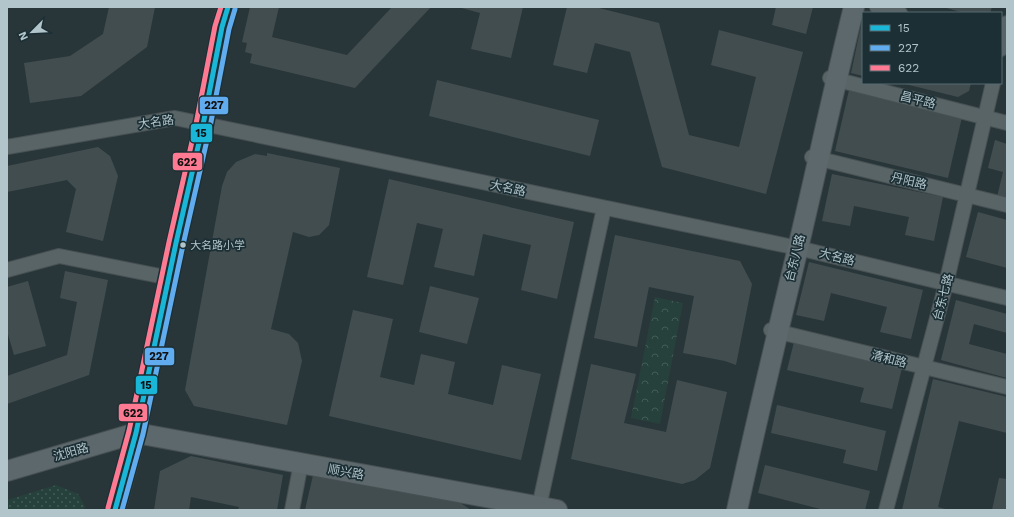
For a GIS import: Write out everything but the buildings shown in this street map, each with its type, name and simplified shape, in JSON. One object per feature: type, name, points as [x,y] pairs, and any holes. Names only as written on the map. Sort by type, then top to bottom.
[{"type":"street","points":[[115,510],[136,433],[170,278],[176,243],[203,125],[222,28],[228,7]]},
{"type":"street","name":"台东八路","points":[[730,510],[815,158],[833,79],[847,7]]},
{"type":"street","name":"台东八路","points":[[833,79],[854,7]]},
{"type":"street","points":[[877,7],[896,12]]},
{"type":"street","points":[[1003,42],[1007,23]]},
{"type":"street","name":"昌平路","points":[[833,79],[1007,122]]},
{"type":"street","name":"台东七路","points":[[886,510],[946,284],[993,84]]},
{"type":"street","name":"大名路","points":[[7,147],[175,118],[794,247],[1007,298]]},
{"type":"street","name":"丹阳路","points":[[815,158],[1007,205]]},
{"type":"street","points":[[548,508],[604,208]]},
{"type":"street","points":[[7,270],[59,256],[170,278]]},
{"type":"street","name":"台东八路","points":[[737,510],[774,331]]},
{"type":"street","name":"清和路","points":[[774,331],[1007,387]]},
{"type":"street","name":"顺兴路","points":[[136,433],[301,463],[516,506],[548,508]]},
{"type":"street","name":"沈阳路","points":[[7,471],[136,433]]},
{"type":"street","points":[[292,510],[301,463]]},
{"type":"green space","points":[[655,297],[683,303],[660,424],[631,418]]},
{"type":"green space","points":[[56,485],[78,494],[85,506],[84,510],[7,510],[7,500]]},
{"type":"transit line","name":"622","points":[[108,508],[129,431],[169,242],[196,124],[215,26],[221,7]]},
{"type":"transit line","name":"15","points":[[115,510],[136,433],[176,243],[203,125],[222,27],[228,7]]},
{"type":"transit line","name":"227","points":[[122,510],[143,434],[183,245],[210,127],[229,29],[235,9]]},
{"type":"place","name":"大名路小学","points":[[183,245]]}]
